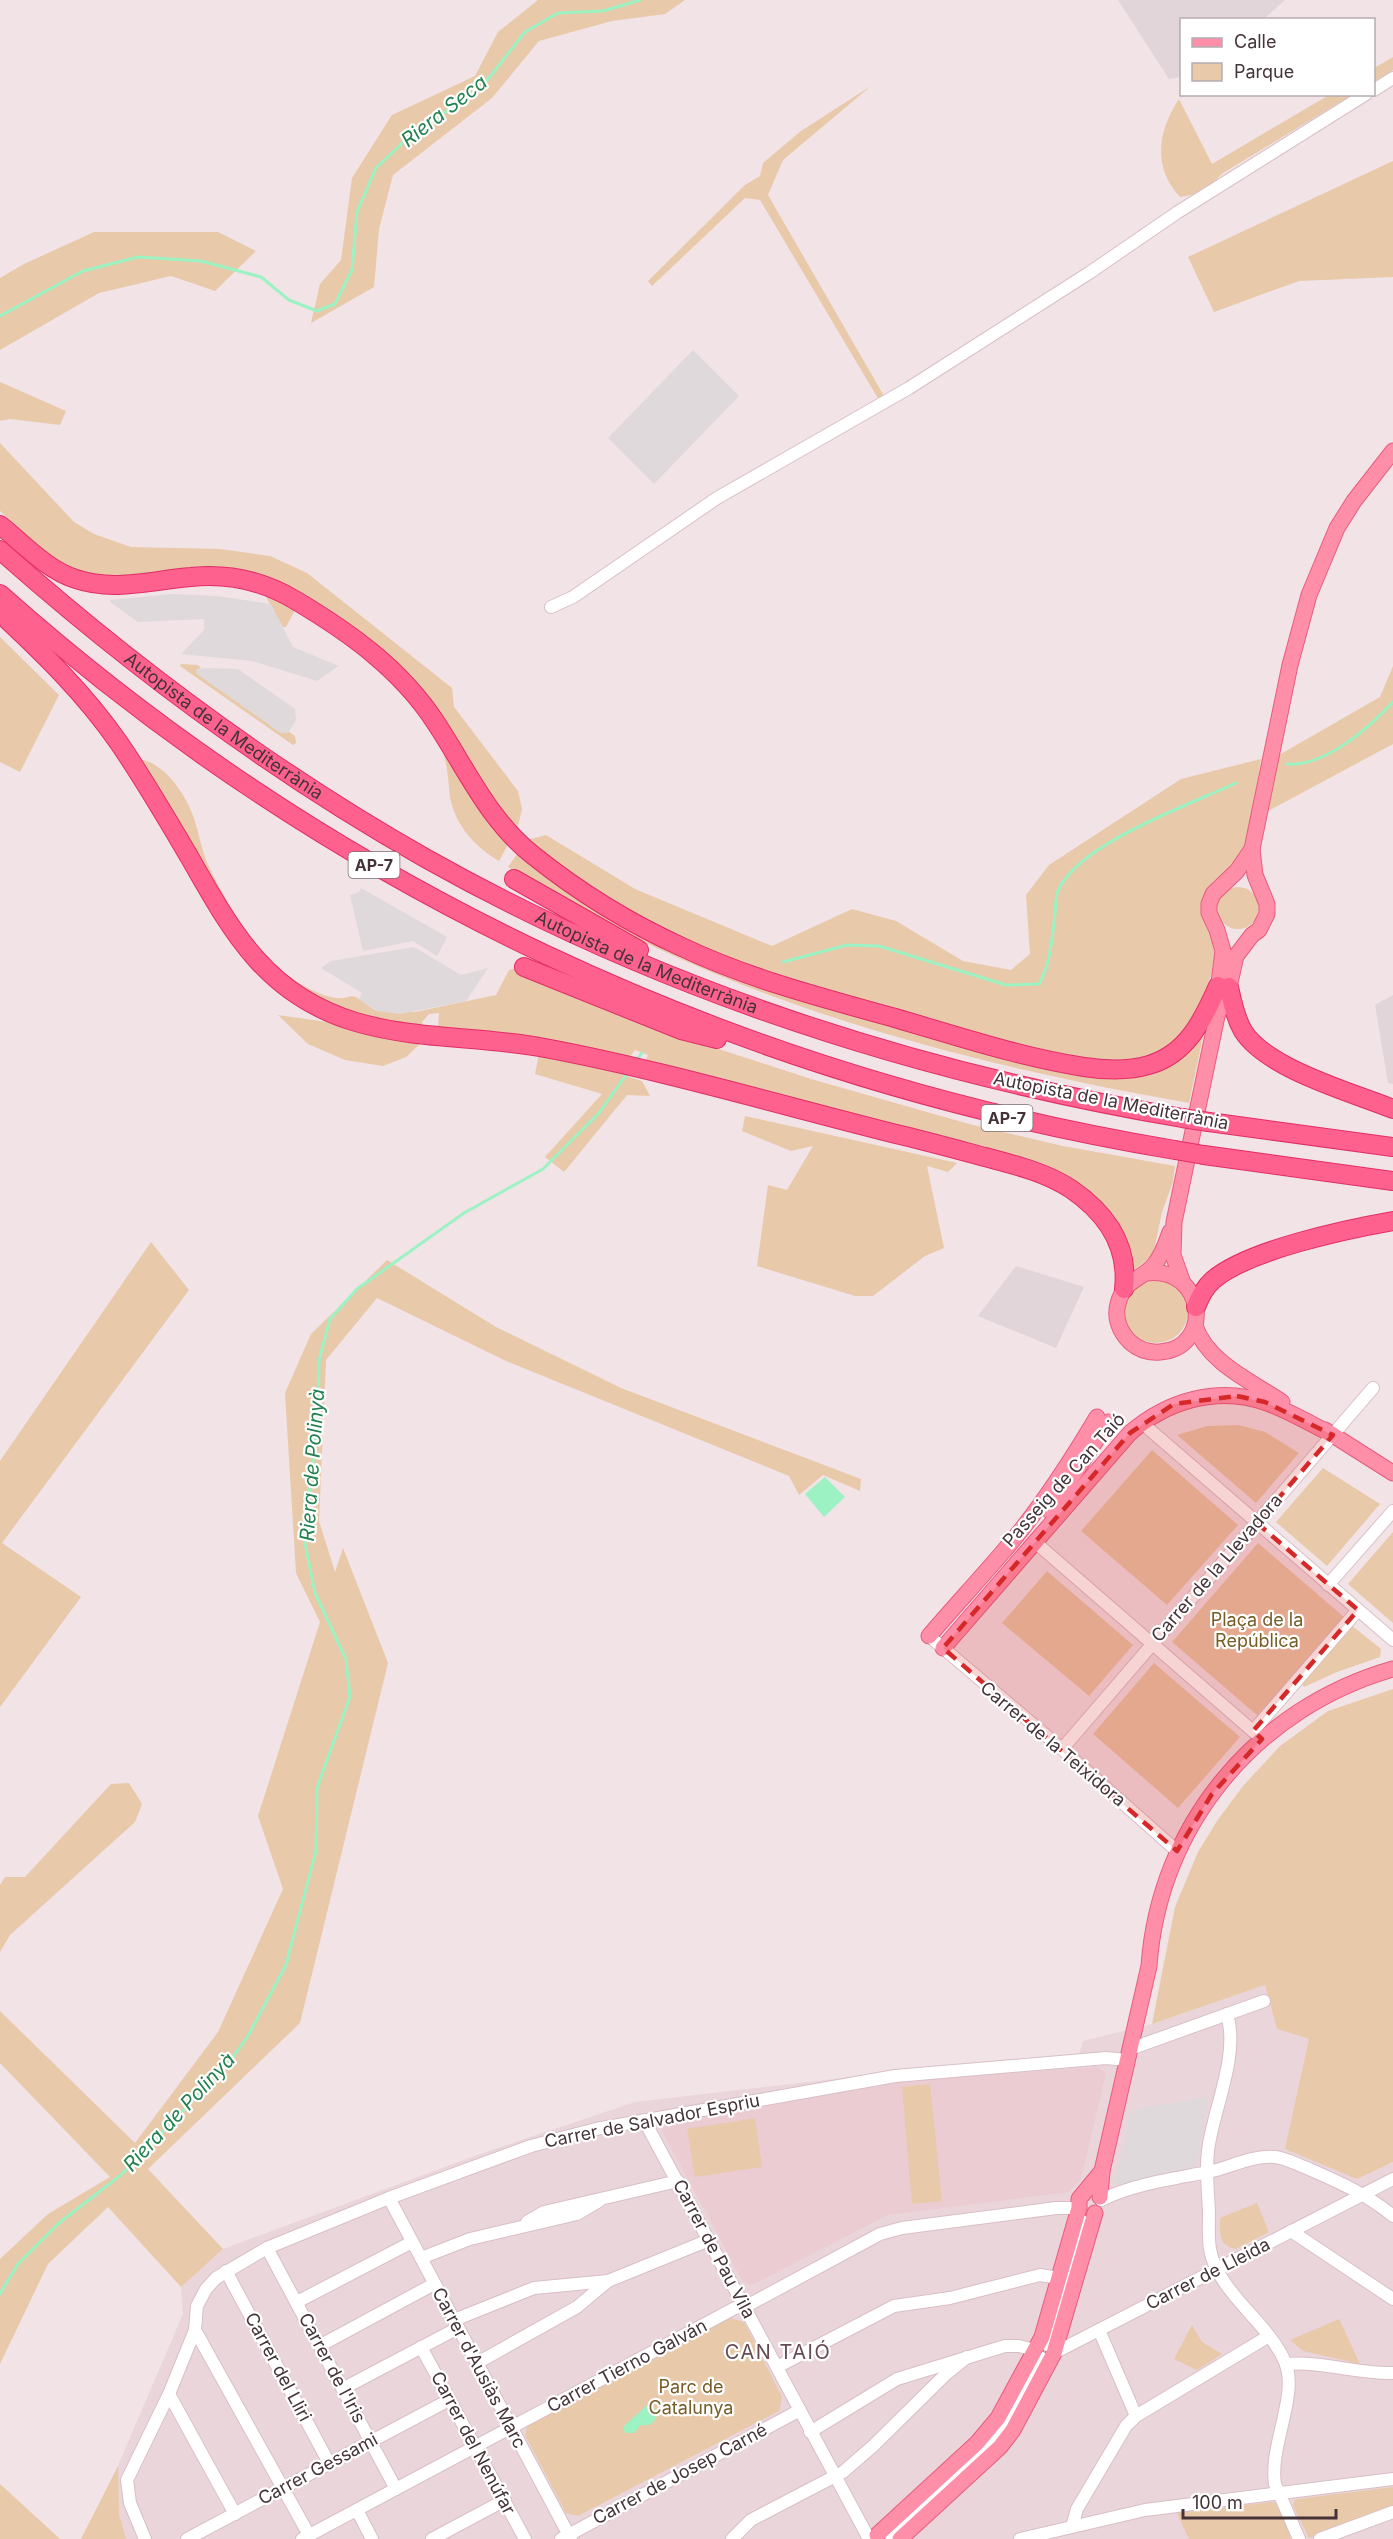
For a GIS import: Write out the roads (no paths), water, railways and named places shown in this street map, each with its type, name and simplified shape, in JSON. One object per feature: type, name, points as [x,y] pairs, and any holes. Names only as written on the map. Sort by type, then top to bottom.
[{"type":"highway","points":[[0,525],[42,560],[76,579],[115,585],[193,576],[235,578],[271,588],[311,610],[369,650],[404,682],[435,721],[489,810],[518,842],[570,883],[622,916],[681,947],[735,970],[921,1026],[1083,1067],[1132,1068],[1157,1062],[1169,1056],[1191,1038],[1223,987]]},
{"type":"highway","points":[[0,532],[72,588]]},
{"type":"highway","name":"Autopista de la Mediterrània","points":[[0,550],[89,627],[174,694],[234,737],[362,821],[491,893],[562,927],[700,987],[819,1029],[936,1064],[1086,1100],[1182,1118],[1393,1147]]},
{"type":"highway","name":"Autopista de la Mediterrània","points":[[0,594],[96,675],[168,730],[277,806],[404,882],[493,930],[618,989],[795,1057],[989,1114],[1204,1155],[1393,1181]]},
{"type":"highway","points":[[0,613],[60,671],[99,716],[150,789],[228,925],[265,969],[297,995],[336,1015],[373,1026],[543,1047],[951,1148],[1051,1178],[1080,1196],[1112,1230],[1126,1264],[1125,1289]]},
{"type":"highway","points":[[514,879],[700,987]]},
{"type":"highway","points":[[524,967],[681,1030],[795,1057]]},
{"type":"highway","points":[[1223,987],[1243,1031],[1267,1055],[1297,1070],[1393,1108]]},
{"type":"highway","points":[[1196,1307],[1206,1286],[1235,1267],[1320,1237],[1393,1221]]},
{"type":"main road","points":[[1393,451],[1360,493],[1337,528],[1309,595],[1290,665],[1252,849],[1255,875],[1263,894],[1267,914],[1264,923],[1236,956],[1223,987],[1174,1222],[1173,1255],[1196,1307],[1195,1326],[1204,1346],[1215,1358],[1393,1473]]},
{"type":"main road","points":[[1223,987],[1223,951],[1217,930],[1212,922],[1209,904],[1213,894],[1237,871],[1252,849]]},
{"type":"main road","points":[[1220,887],[1238,880],[1248,882],[1263,894]]},
{"type":"main road","points":[[1217,930],[1234,938],[1252,935]]},
{"type":"main road","points":[[1174,1222],[1159,1259],[1146,1273],[1128,1284],[1125,1289],[1117,1308],[1118,1321],[1122,1333],[1142,1350],[1195,1352],[1215,1358]]},
{"type":"main road","points":[[1146,1273],[1160,1272],[1172,1275],[1184,1283]]},
{"type":"main road","points":[[1172,1350],[1184,1342],[1195,1326]]},
{"type":"main road","name":"Passeig de Can Taió","points":[[947,1643],[1130,1433],[1174,1404],[1214,1395],[1237,1396],[1265,1402],[1333,1435]]},
{"type":"main road","name":"Passeig de Can Taió","points":[[929,1636],[982,1573],[1002,1553],[1046,1498],[1103,1419],[1043,1520],[956,1625],[947,1643]]},
{"type":"main road","points":[[881,2538],[993,2426],[1045,2352],[1045,2328],[1059,2278],[1102,2171],[1149,1966],[1150,1940],[1158,1902],[1177,1851],[1212,1794],[1257,1735],[1322,1697],[1393,1669]]},
{"type":"main road","points":[[881,2538],[1007,2439],[1045,2352],[1088,2206]]},
{"type":"street","points":[[1375,89],[1393,78]]},
{"type":"street","points":[[551,607],[573,597],[717,498],[918,382],[1089,273],[1178,212],[1363,96]]},
{"type":"street","name":"Carrer de la Llevadora","points":[[1062,1749],[1373,1388]]},
{"type":"street","points":[[1142,1423],[1393,1640]]},
{"type":"street","points":[[1328,1585],[1393,1511]]},
{"type":"street","points":[[1035,1542],[1257,1735],[1358,1610]]},
{"type":"street","name":"Carrer de la Teixidora","points":[[929,1636],[947,1643],[1177,1851]]},
{"type":"street","name":"Carrer de Salvador Espriu","points":[[195,2330],[197,2306],[206,2289],[226,2271],[267,2247],[388,2198],[531,2146],[596,2129],[896,2076],[1106,2058],[1128,2054],[1264,2001]]},
{"type":"street","points":[[1227,2014],[1232,2038],[1210,2136],[1207,2172],[1210,2248],[1218,2269],[1269,2336],[1286,2364],[1289,2388],[1273,2467],[1275,2484],[1299,2539]]},
{"type":"street","name":"Carrer de Pau Vila","points":[[644,2120],[835,2477],[881,2538]]},
{"type":"street","name":"Carrer Tierno Galván","points":[[306,2537],[744,2305],[892,2230],[1088,2206],[1145,2185],[1187,2174],[1276,2157],[1343,2184],[1388,2207],[1393,2216]]},
{"type":"street","name":"Carrer de Lleida","points":[[1045,2352],[1099,2330],[1393,2179]]},
{"type":"street","points":[[421,2258],[470,2239],[519,2227],[544,2212],[678,2181]]},
{"type":"street","name":"Carrer d'Ausiàs Marc","points":[[388,2198],[477,2363],[567,2538]]},
{"type":"street","points":[[1059,2209],[1088,2206]]},
{"type":"street","points":[[1291,2231],[1393,2299]]},
{"type":"street","points":[[344,2388],[422,2347],[456,2324],[534,2288],[608,2281],[709,2240]]},
{"type":"street","points":[[297,2302],[412,2242]]},
{"type":"street","name":"Carrer de l'Iris","points":[[267,2247],[396,2489]]},
{"type":"street","name":"Carrer del Lliri","points":[[226,2271],[329,2463]]},
{"type":"street","points":[[777,2367],[894,2306],[950,2298],[1040,2275],[1059,2278]]},
{"type":"street","points":[[477,2363],[577,2307],[608,2281]]},
{"type":"street","points":[[321,2345],[434,2284]]},
{"type":"street","points":[[145,2539],[130,2503],[127,2480],[169,2394],[195,2330]]},
{"type":"street","points":[[195,2330],[284,2487],[306,2537]]},
{"type":"street","points":[[1099,2330],[1136,2416]]},
{"type":"street","points":[[1072,2527],[1077,2509],[1126,2426],[1136,2416],[1269,2336]]},
{"type":"street","points":[[810,2432],[897,2379],[934,2366],[1011,2345],[1045,2352]]},
{"type":"street","name":"Carrer del Nenúfar","points":[[422,2347],[525,2539]]},
{"type":"street","points":[[732,2539],[751,2520],[835,2477],[873,2446],[933,2386],[967,2357]]},
{"type":"street","points":[[1286,2364],[1306,2363],[1379,2374],[1393,2373]]},
{"type":"street","points":[[933,2386],[940,2373],[939,2368],[934,2366]]},
{"type":"street","points":[[169,2394],[235,2514]]},
{"type":"street","name":"Carrer Gessami","points":[[188,2539],[449,2400]]},
{"type":"street","name":"Carrer de Josep Carné","points":[[567,2538],[800,2410]]},
{"type":"street","points":[[1020,2539],[1145,2510],[1393,2479]]},
{"type":"street","points":[[432,2539],[504,2500]]},
{"type":"street","points":[[357,2510],[372,2539]]},
{"type":"street","points":[[1320,2539],[1393,2512]]},
{"type":"waterway","name":"Riera Seca","points":[[0,316],[83,271],[138,257],[201,261],[261,277],[289,300],[317,311],[335,304],[352,270],[357,212],[376,168],[411,135],[481,88],[525,32],[558,13],[603,11],[640,0]]},
{"type":"waterway","name":"Riera de Polinyà","points":[[1287,764],[1301,763],[1331,753],[1359,734],[1393,702]]},
{"type":"waterway","name":"Riera de Polinyà","points":[[783,962],[847,945],[879,946],[1006,985],[1039,984],[1050,950],[1057,893],[1070,873],[1088,857],[1137,827],[1236,783]]},
{"type":"waterway","name":"Riera de Polinyà","points":[[636,1061],[642,1053]]},
{"type":"waterway","name":"Riera de Polinyà","points":[[0,2294],[18,2264],[59,2223],[121,2175],[228,2064],[248,2036],[286,1965],[316,1851],[317,1788],[350,1697],[346,1659],[315,1593],[304,1538],[318,1420],[319,1361],[330,1319],[357,1289],[464,1213],[543,1169],[599,1113],[629,1071]]},
{"type":"district","name":"CAN TAIÓ","points":[[778,2352]]},
{"type":"park label","name":"Plaça de la República","points":[[1257,1630]]},
{"type":"park label","name":"Parc de Catalunya","points":[[691,2397]]}]
